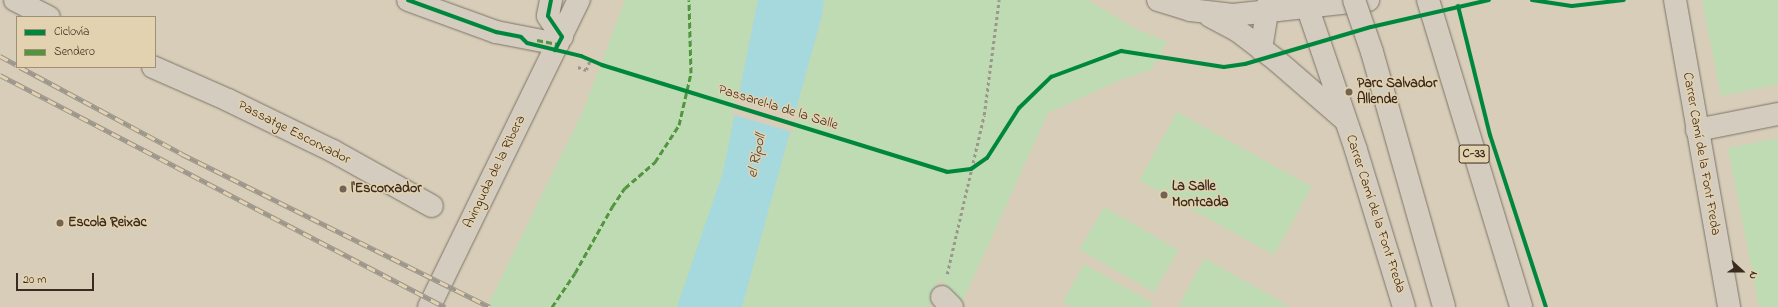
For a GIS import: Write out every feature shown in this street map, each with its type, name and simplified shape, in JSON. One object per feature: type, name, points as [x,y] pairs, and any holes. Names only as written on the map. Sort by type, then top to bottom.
[{"type":"main road","points":[[15,0],[47,16]]},
{"type":"main road","points":[[408,0],[496,32],[559,44]]},
{"type":"main road","points":[[551,0],[548,16],[559,44]]},
{"type":"main road","name":"Avinguda de la Ribera","points":[[429,307],[559,44],[579,0]]},
{"type":"main road","points":[[1158,0],[1166,4],[1199,11],[1233,15],[1268,5],[1368,0]]},
{"type":"main road","points":[[1354,0],[1372,52],[1444,307]]},
{"type":"main road","name":"C-33","points":[[1428,0],[1521,307]]},
{"type":"main road","name":"Carrer Camí de la Font Freda","points":[[1675,0],[1729,307]]},
{"type":"main road","name":"Carrer Camí de la Font Freda","points":[[1306,3],[1404,307]]},
{"type":"main road","points":[[1261,49],[1268,5]]},
{"type":"main road","name":"Carrer Camí de la Font Freda","points":[[1199,11],[1221,20],[1261,49],[1344,120]]},
{"type":"main road","name":"Passatge Escorxador","points":[[155,68],[228,100],[326,148],[432,206]]},
{"type":"main road","points":[[1697,130],[1778,114]]},
{"type":"path","points":[[947,302],[971,169],[984,115],[999,0]]},
{"type":"path","points":[[559,44],[596,63]]},
{"type":"path","points":[[578,67],[586,70],[590,60]]},
{"type":"path","points":[[965,170],[971,169],[977,165]]},
{"type":"green space","points":[[625,0],[758,0],[723,172],[679,303],[677,307],[487,307],[583,111]]},
{"type":"green space","points":[[824,0],[1088,0],[1134,28],[1167,42],[1151,70],[1118,81],[1048,113],[960,307],[958,307],[939,277],[930,307],[742,307],[822,15]]},
{"type":"green space","points":[[1702,0],[1778,0],[1778,84],[1721,96]]},
{"type":"green space","points":[[1177,112],[1312,187],[1274,255],[1139,180]]},
{"type":"green space","points":[[1778,138],[1778,307],[1759,307],[1728,148]]},
{"type":"green space","points":[[1104,207],[1178,250],[1154,292],[1080,249]]},
{"type":"green space","points":[[1204,258],[1291,307],[1178,307]]},
{"type":"green space","points":[[1084,264],[1153,303],[1151,307],[1072,307],[1063,302]]},
{"type":"water","name":"el Ripoll","points":[[758,0],[824,0],[822,15],[742,307],[677,307],[723,172]]},
{"type":"pier","points":[[736,98],[798,116],[793,132],[731,114]]},
{"type":"railway","points":[[0,56],[16,64]]},
{"type":"railway","points":[[22,68],[182,154],[490,307]]},
{"type":"railway","points":[[0,75],[445,307]]},
{"type":"marked path","points":[[552,307],[575,273],[612,207],[625,188],[655,162],[679,125],[691,73],[689,0]]},
{"type":"marked path","points":[[537,40],[558,44]]},
{"type":"cycle path","name":"Passarel·la de la Salle","points":[[408,0],[496,32],[521,37],[527,43],[581,56],[602,65],[947,172],[971,169],[987,158],[1019,108],[1051,77],[1121,51],[1224,67],[1245,64],[1371,27],[1489,0]]},
{"type":"cycle path","points":[[551,0],[548,16],[562,37],[555,50]]},
{"type":"cycle path","points":[[1532,0],[1572,6],[1624,0]]},
{"type":"cycle path","points":[[1458,6],[1490,135],[1546,307]]},
{"type":"place","name":"Parc Salvador Allende","points":[[1349,92]]},
{"type":"place","name":"l'Escorxador","points":[[343,189]]},
{"type":"place","name":"La Salle Montcada","points":[[1164,195]]},
{"type":"place","name":"Escola Reixac","points":[[60,223]]}]
